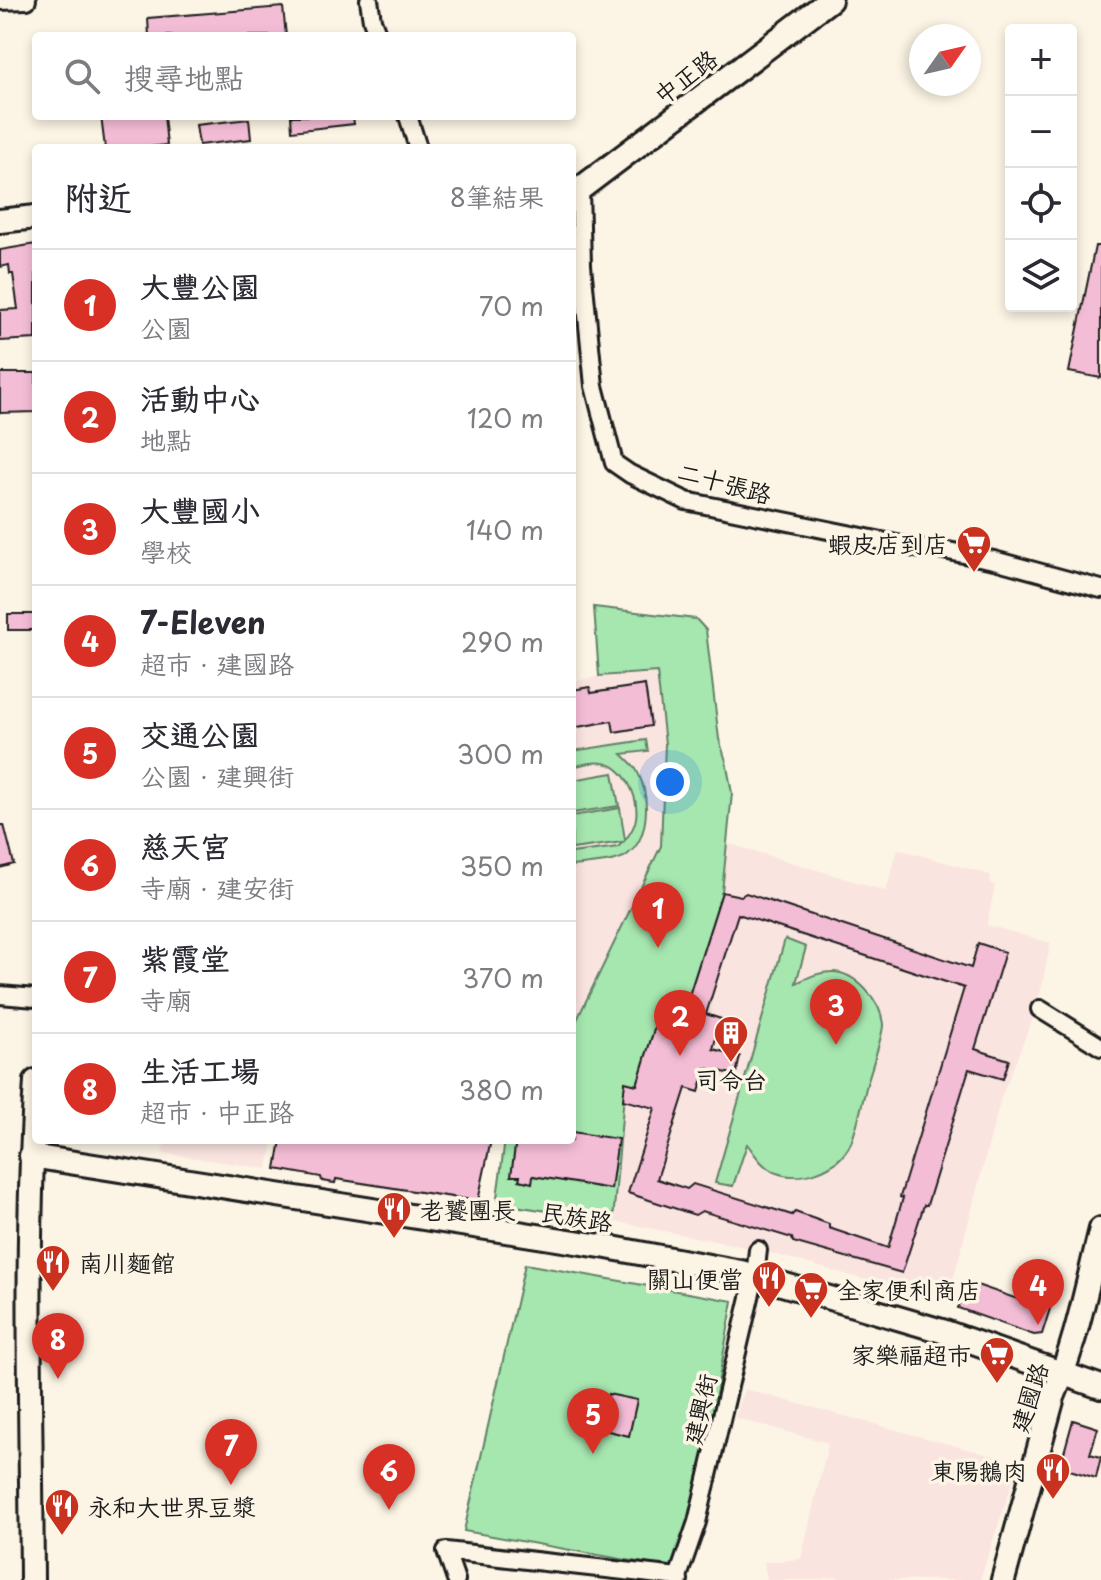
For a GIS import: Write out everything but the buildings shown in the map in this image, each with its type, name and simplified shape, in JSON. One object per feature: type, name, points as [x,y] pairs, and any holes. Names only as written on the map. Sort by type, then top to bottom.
[{"type":"street","points":[[0,1],[27,0]]},
{"type":"street","points":[[369,0],[376,32]]},
{"type":"street","name":"中正路","points":[[576,192],[830,0]]},
{"type":"street","points":[[409,120],[417,144]]},
{"type":"street","name":"二十張路","points":[[576,192],[594,386],[614,463],[686,501],[921,549],[980,557],[1101,589]]},
{"type":"street","points":[[0,221],[32,217]]},
{"type":"street","points":[[0,995],[32,998]]},
{"type":"street","points":[[1040,1009],[1101,1047]]},
{"type":"street","points":[[32,1141],[32,1580]]},
{"type":"street","name":"民族路","points":[[31,1156],[607,1247],[755,1276],[942,1331],[1101,1387]]},
{"type":"street","name":"建國路","points":[[1003,1580],[1053,1397],[1064,1374],[1101,1229]]},
{"type":"street","name":"建興街","points":[[456,1580],[446,1551],[678,1578],[697,1522],[755,1276],[758,1250]]},
{"type":"shaded area","points":[[657,671],[665,744],[661,846],[576,1022],[576,681]]},
{"type":"shaded area","points":[[727,843],[886,891],[898,849],[991,875],[990,883],[995,885],[987,925],[1051,943],[1037,1008],[1001,1098],[949,1296],[941,1301],[759,1250],[613,1221],[625,1082],[662,1003],[685,1007],[722,892]]},
{"type":"shaded area","points":[[164,1144],[272,1144],[268,1169],[162,1153]]},
{"type":"shaded area","points":[[744,1389],[1019,1463],[980,1580],[846,1580],[836,1577],[767,1580],[764,1562],[801,1559],[828,1443],[735,1418]]},
{"type":"green space","points":[[594,607],[696,619],[706,630],[719,739],[732,793],[722,892],[685,1008],[662,1003],[637,1085],[625,1083],[613,1221],[502,1204],[497,1197],[504,1144],[576,1144],[576,1022],[661,846],[665,744],[657,672],[599,676]]},
{"type":"green space","points":[[646,740],[648,751],[622,754],[637,770],[642,782],[646,816],[635,848],[622,858],[576,865],[576,852],[618,847],[623,842],[576,848],[576,815],[620,808],[625,840],[635,824],[636,810],[633,792],[618,770],[599,763],[576,766],[576,750]]},
{"type":"green space","points":[[613,773],[619,806],[576,812],[576,779]]},
{"type":"green space","points":[[785,939],[806,947],[796,983],[822,973],[849,976],[872,997],[881,1015],[881,1035],[856,1129],[845,1153],[827,1168],[805,1175],[782,1175],[761,1162],[747,1144],[733,1186],[715,1183]]},
{"type":"green space","points":[[525,1264],[733,1301],[691,1534],[677,1569],[464,1531]]},
{"type":"place","name":"蝦皮店到店","points":[[974,574]]},
{"type":"place","name":"大豐公園","points":[[658,948]]},
{"type":"place","name":"大豐國小","points":[[836,1045]]},
{"type":"place","name":"活動中心","points":[[680,1056]]},
{"type":"place","name":"司令台","points":[[731,1064]]},
{"type":"place","name":"老饕團長","points":[[394,1240]]},
{"type":"place","name":"南川麵館","points":[[53,1293]]},
{"type":"place","name":"關山便當","points":[[769,1309]]},
{"type":"place","name":"全家便利商店","points":[[811,1320]]},
{"type":"place","name":"7-Eleven","points":[[1038,1325]]},
{"type":"place","name":"生活工場","points":[[58,1379]]},
{"type":"place","name":"家樂福超市","points":[[997,1385]]},
{"type":"place","name":"交通公園","points":[[593,1454]]},
{"type":"place","name":"紫霞堂","points":[[231,1485]]},
{"type":"place","name":"東陽鵝肉","points":[[1053,1501]]},
{"type":"place","name":"慈天宮","points":[[389,1510]]},
{"type":"place","name":"永和大世界豆漿","points":[[62,1537]]}]
